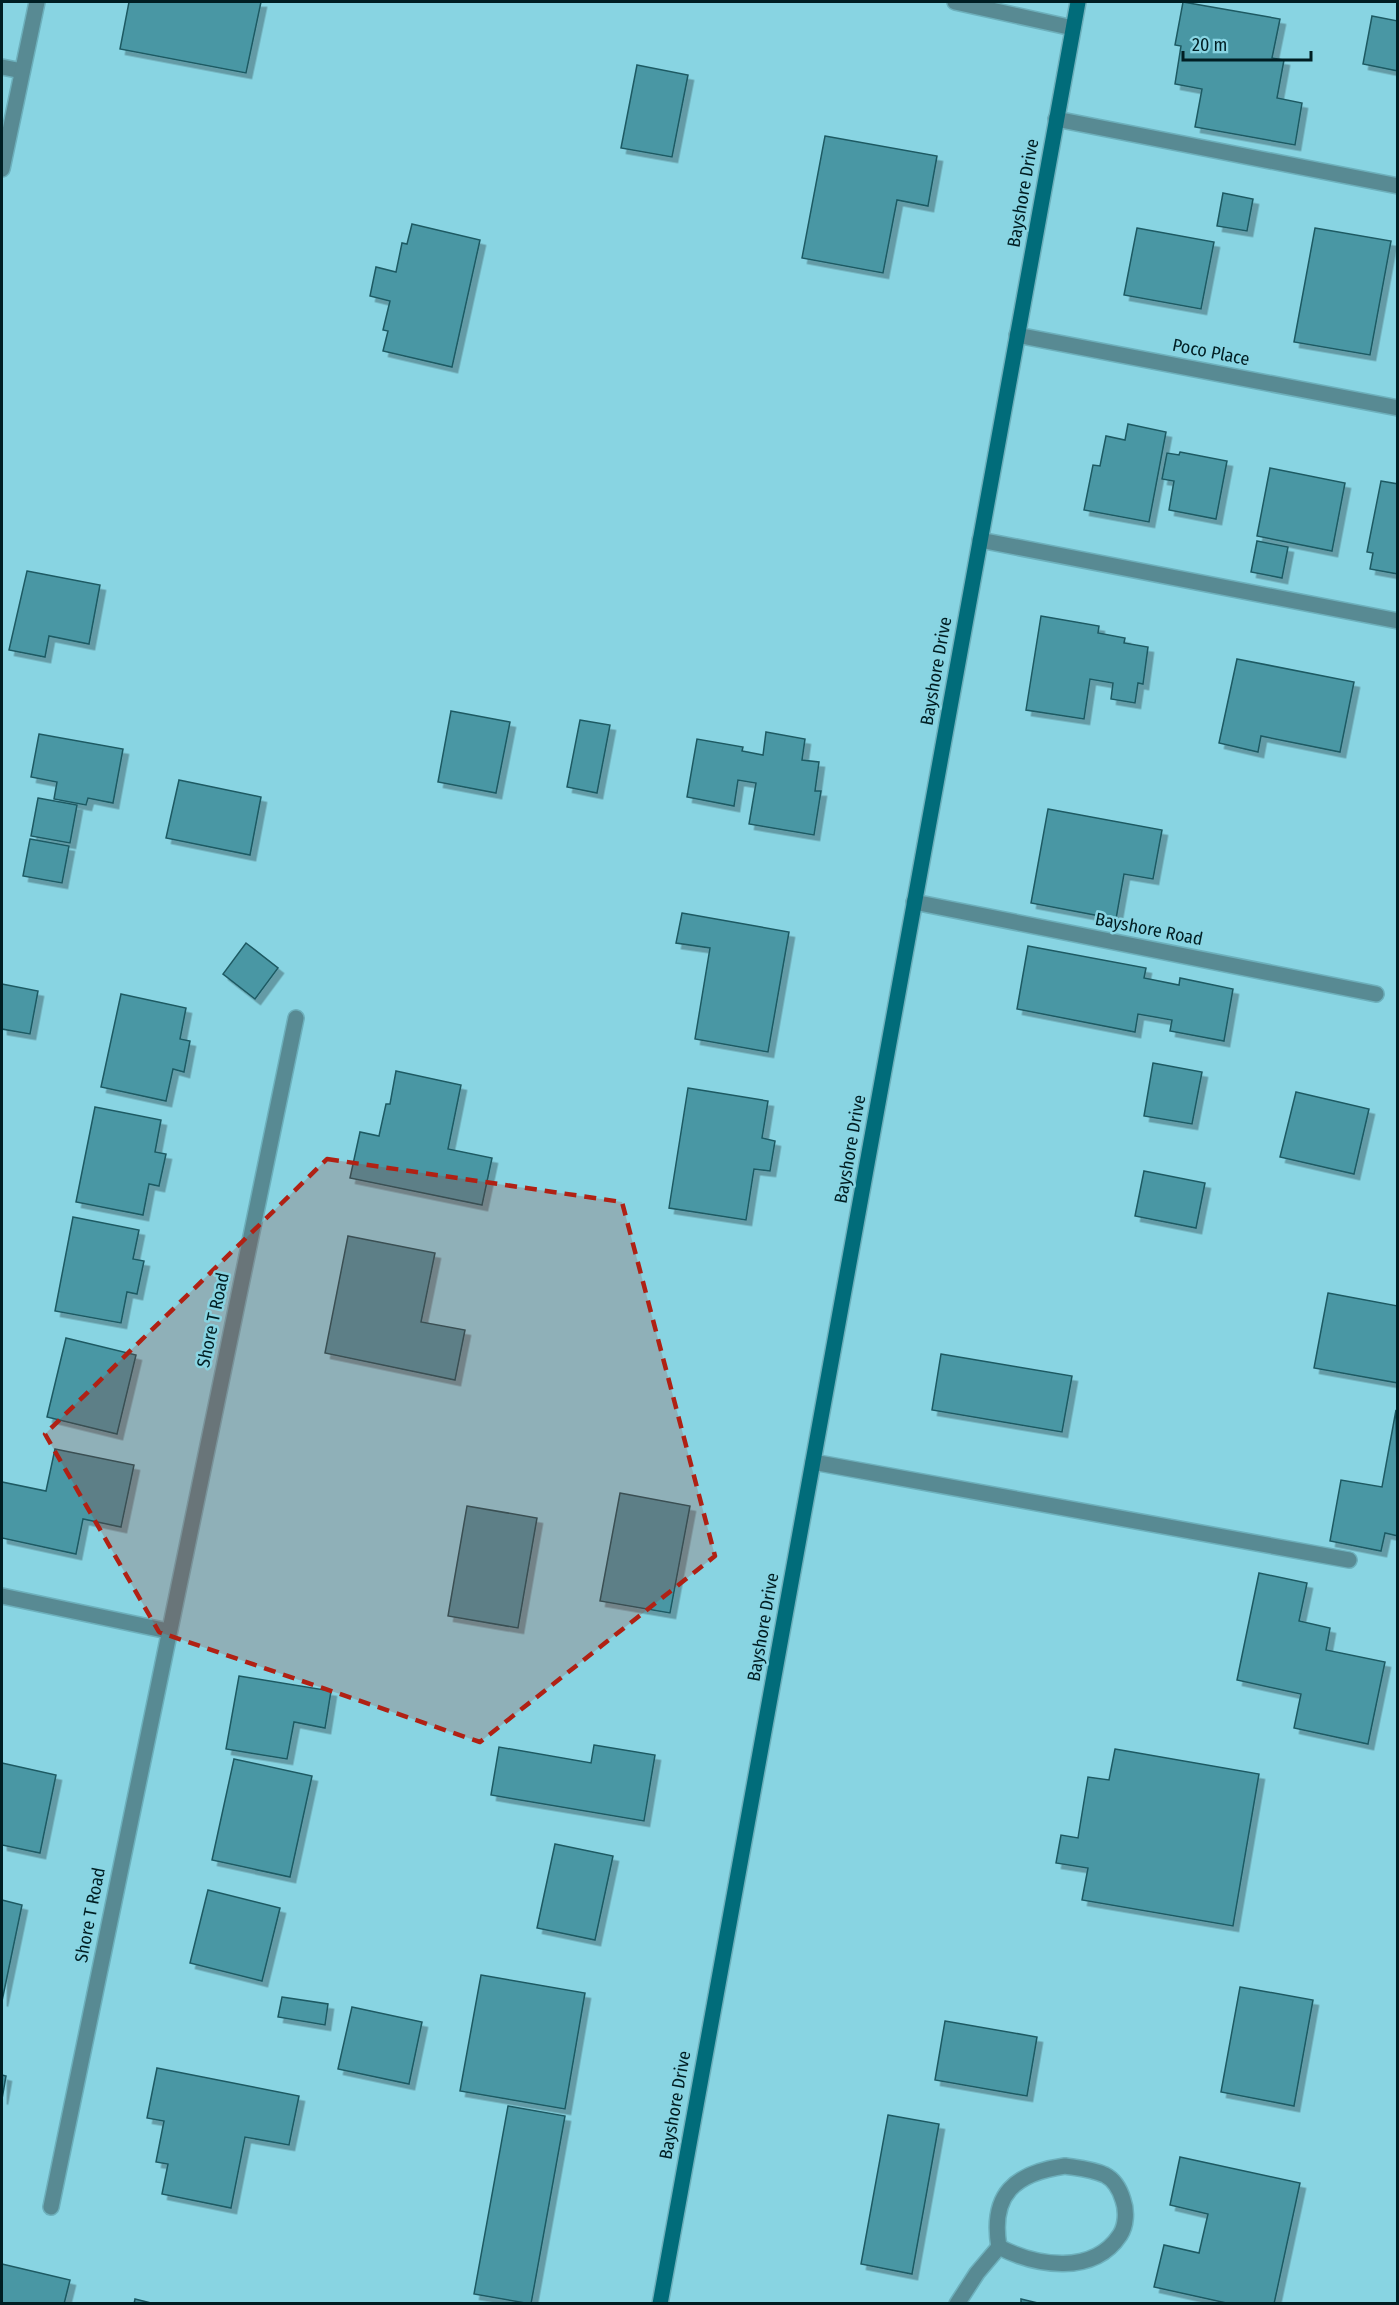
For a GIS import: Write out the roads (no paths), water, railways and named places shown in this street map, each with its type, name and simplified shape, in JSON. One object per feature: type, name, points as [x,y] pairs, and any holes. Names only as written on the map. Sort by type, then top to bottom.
[{"type":"street","points":[[2,169],[37,2]]},
{"type":"street","points":[[955,2],[1073,28]]},
{"type":"street","name":"Bayshore Drive","points":[[660,2304],[1078,2]]},
{"type":"street","points":[[2,67],[22,71]]},
{"type":"street","points":[[1056,119],[1398,186]]},
{"type":"street","name":"Poco Place","points":[[1017,335],[1398,408]]},
{"type":"street","points":[[980,540],[1398,621]]},
{"type":"street","name":"Bayshore Road","points":[[914,902],[1376,994]]},
{"type":"street","name":"Shore T Road","points":[[51,2207],[296,1018]]},
{"type":"street","points":[[813,1462],[1349,1560]]},
{"type":"street","points":[[2,1596],[168,1631]]},
{"type":"street","points":[[957,2304],[972,2280],[999,2247],[996,2216],[1001,2201],[1010,2187],[1024,2176],[1043,2169],[1065,2166],[1086,2169],[1107,2176],[1120,2189],[1125,2206],[1122,2232],[1114,2244],[1087,2260],[1066,2264],[1032,2260],[999,2247]]}]
